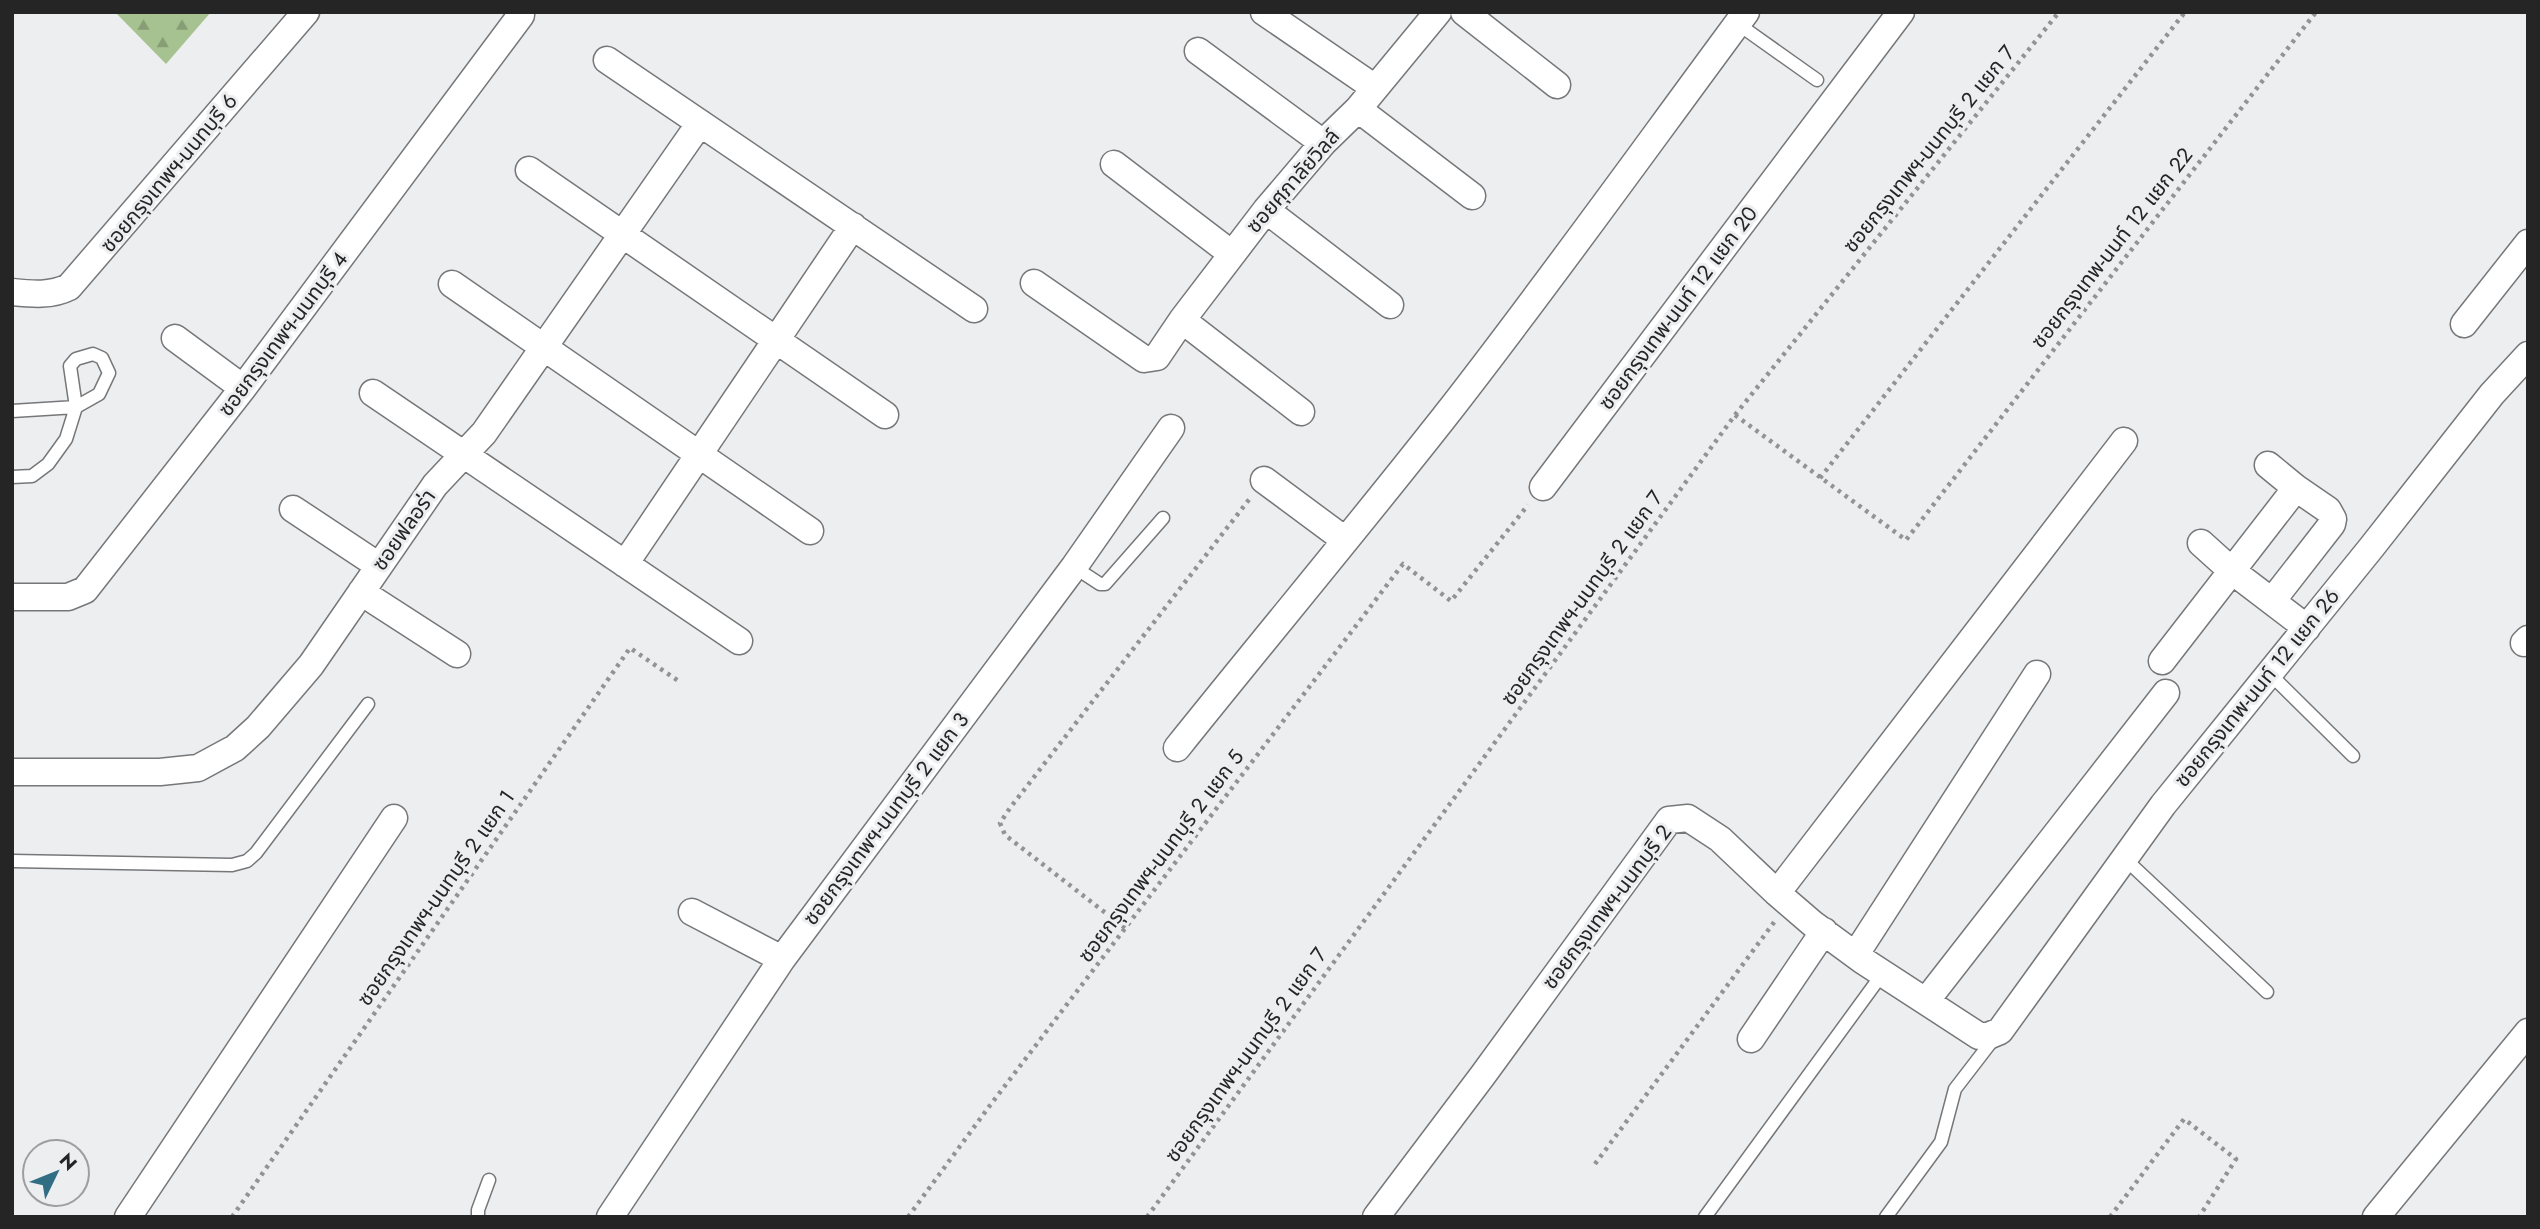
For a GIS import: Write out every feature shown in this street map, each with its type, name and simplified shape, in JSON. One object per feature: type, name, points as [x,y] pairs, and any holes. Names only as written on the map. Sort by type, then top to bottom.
[{"type":"street","name":"ซอยกรุงเทพฯ-นนทบุรี 6","points":[[12,292],[57,293],[69,288],[306,12]]},
{"type":"street","points":[[1265,12],[1375,88]]},
{"type":"street","name":"ซอยศุภาลัยวิลล์","points":[[1034,283],[1144,359],[1157,357],[1266,210],[1323,143],[1358,109],[1438,12]]},
{"type":"street","points":[[1464,12],[1557,85]]},
{"type":"street","name":"ซอยกรุงเทพ-นนท์ 12 แยก 20","points":[[1543,487],[1901,12]]},
{"type":"street","name":"ซอยกรุงเทพฯ-นนทบุรี 4","points":[[12,597],[68,597],[85,590],[243,388],[521,15]]},
{"type":"street","points":[[1177,748],[1446,416],[1742,18]]},
{"type":"street","points":[[1198,51],[1323,143]]},
{"type":"street","points":[[607,60],[974,309]]},
{"type":"street","points":[[1358,109],[1472,197]]},
{"type":"street","name":"ซอยฟลอร่า","points":[[12,772],[160,772],[198,768],[234,748],[258,727],[311,665],[435,485],[484,433],[700,123]]},
{"type":"street","points":[[1114,164],[1232,254]]},
{"type":"street","points":[[529,170],[886,415]]},
{"type":"street","points":[[1266,210],[1390,305]]},
{"type":"street","points":[[625,564],[853,226]]},
{"type":"street","points":[[2464,324],[2528,243]]},
{"type":"street","points":[[452,284],[810,531]]},
{"type":"street","points":[[1182,320],[1301,412]]},
{"type":"street","points":[[175,338],[243,388]]},
{"type":"street","name":"ซอยกรุงเทพ-นนท์ 12 แยก 26","points":[[2000,1031],[2162,805],[2492,394],[2528,355]]},
{"type":"street","points":[[373,393],[739,641]]},
{"type":"street","name":"ซอยกรุงเทพฯ-นนทบุรี 2 แยก 3","points":[[610,1217],[782,958],[1074,567],[1171,428]]},
{"type":"street","points":[[1782,898],[2124,441]]},
{"type":"street","points":[[2268,465],[2328,510],[2333,519],[2332,524],[2272,601]]},
{"type":"street","points":[[1264,480],[1345,540]]},
{"type":"street","points":[[2162,661],[2296,488]]},
{"type":"street","points":[[293,509],[379,566]]},
{"type":"street","points":[[2201,543],[2232,571],[2306,628]]},
{"type":"street","points":[[361,592],[457,654]]},
{"type":"street","points":[[1856,954],[2037,674]]},
{"type":"street","points":[[1926,1001],[2166,693]]},
{"type":"street","points":[[128,1217],[394,818]]},
{"type":"street","name":"ซอยกรุงเทพฯ-นนทบุรี 2","points":[[1376,1217],[1670,820],[1688,818],[1720,839],[1782,898],[1824,931],[1979,1036],[2000,1031]]},
{"type":"street","points":[[692,912],[782,958]]},
{"type":"street","points":[[1751,1039],[1824,931]]},
{"type":"street","points":[[2376,1217],[2528,1032]]},
{"type":"lane","points":[[1742,18],[1817,79]]},
{"type":"lane","points":[[12,411],[76,407],[66,439],[48,464],[32,476],[12,477]]},
{"type":"lane","points":[[1074,567],[1100,584],[1105,583],[1163,518]]},
{"type":"lane","points":[[2270,673],[2353,756]]},
{"type":"lane","points":[[12,861],[232,865],[247,861],[368,704]]},
{"type":"lane","points":[[2124,858],[2267,992]]},
{"type":"lane","points":[[1705,1217],[1883,972]]},
{"type":"lane","points":[[1886,1217],[1941,1142],[1955,1089],[2000,1031]]},
{"type":"lane","points":[[478,1217],[489,1180]]},
{"type":"path","name":"ซอยกรุงเทพฯ-นนทบุรี 2 แยก 7","points":[[1147,1217],[1735,415],[2059,12]]},
{"type":"path","points":[[1735,415],[1820,478],[2185,12]]},
{"type":"path","name":"ซอยกรุงเทพ-นนท์ 12 แยก 22","points":[[1820,478],[1906,540],[2316,12]]},
{"type":"path","points":[[1125,928],[1005,835],[1000,823],[1264,480]]},
{"type":"path","name":"ซอยกรุงเทพฯ-นนทบุรี 2 แยก 5","points":[[908,1217],[1403,564],[1451,601],[1543,487]]},
{"type":"path","name":"ซอยกรุงเทพฯ-นนทบุรี 2 แยก 1","points":[[232,1217],[631,648],[680,682]]},
{"type":"path","points":[[1595,1164],[1782,898]]},
{"type":"path","points":[[2110,1217],[2184,1119],[2236,1159],[2199,1217]]},
{"type":"green space","points":[[115,12],[211,12],[166,64]]}]
